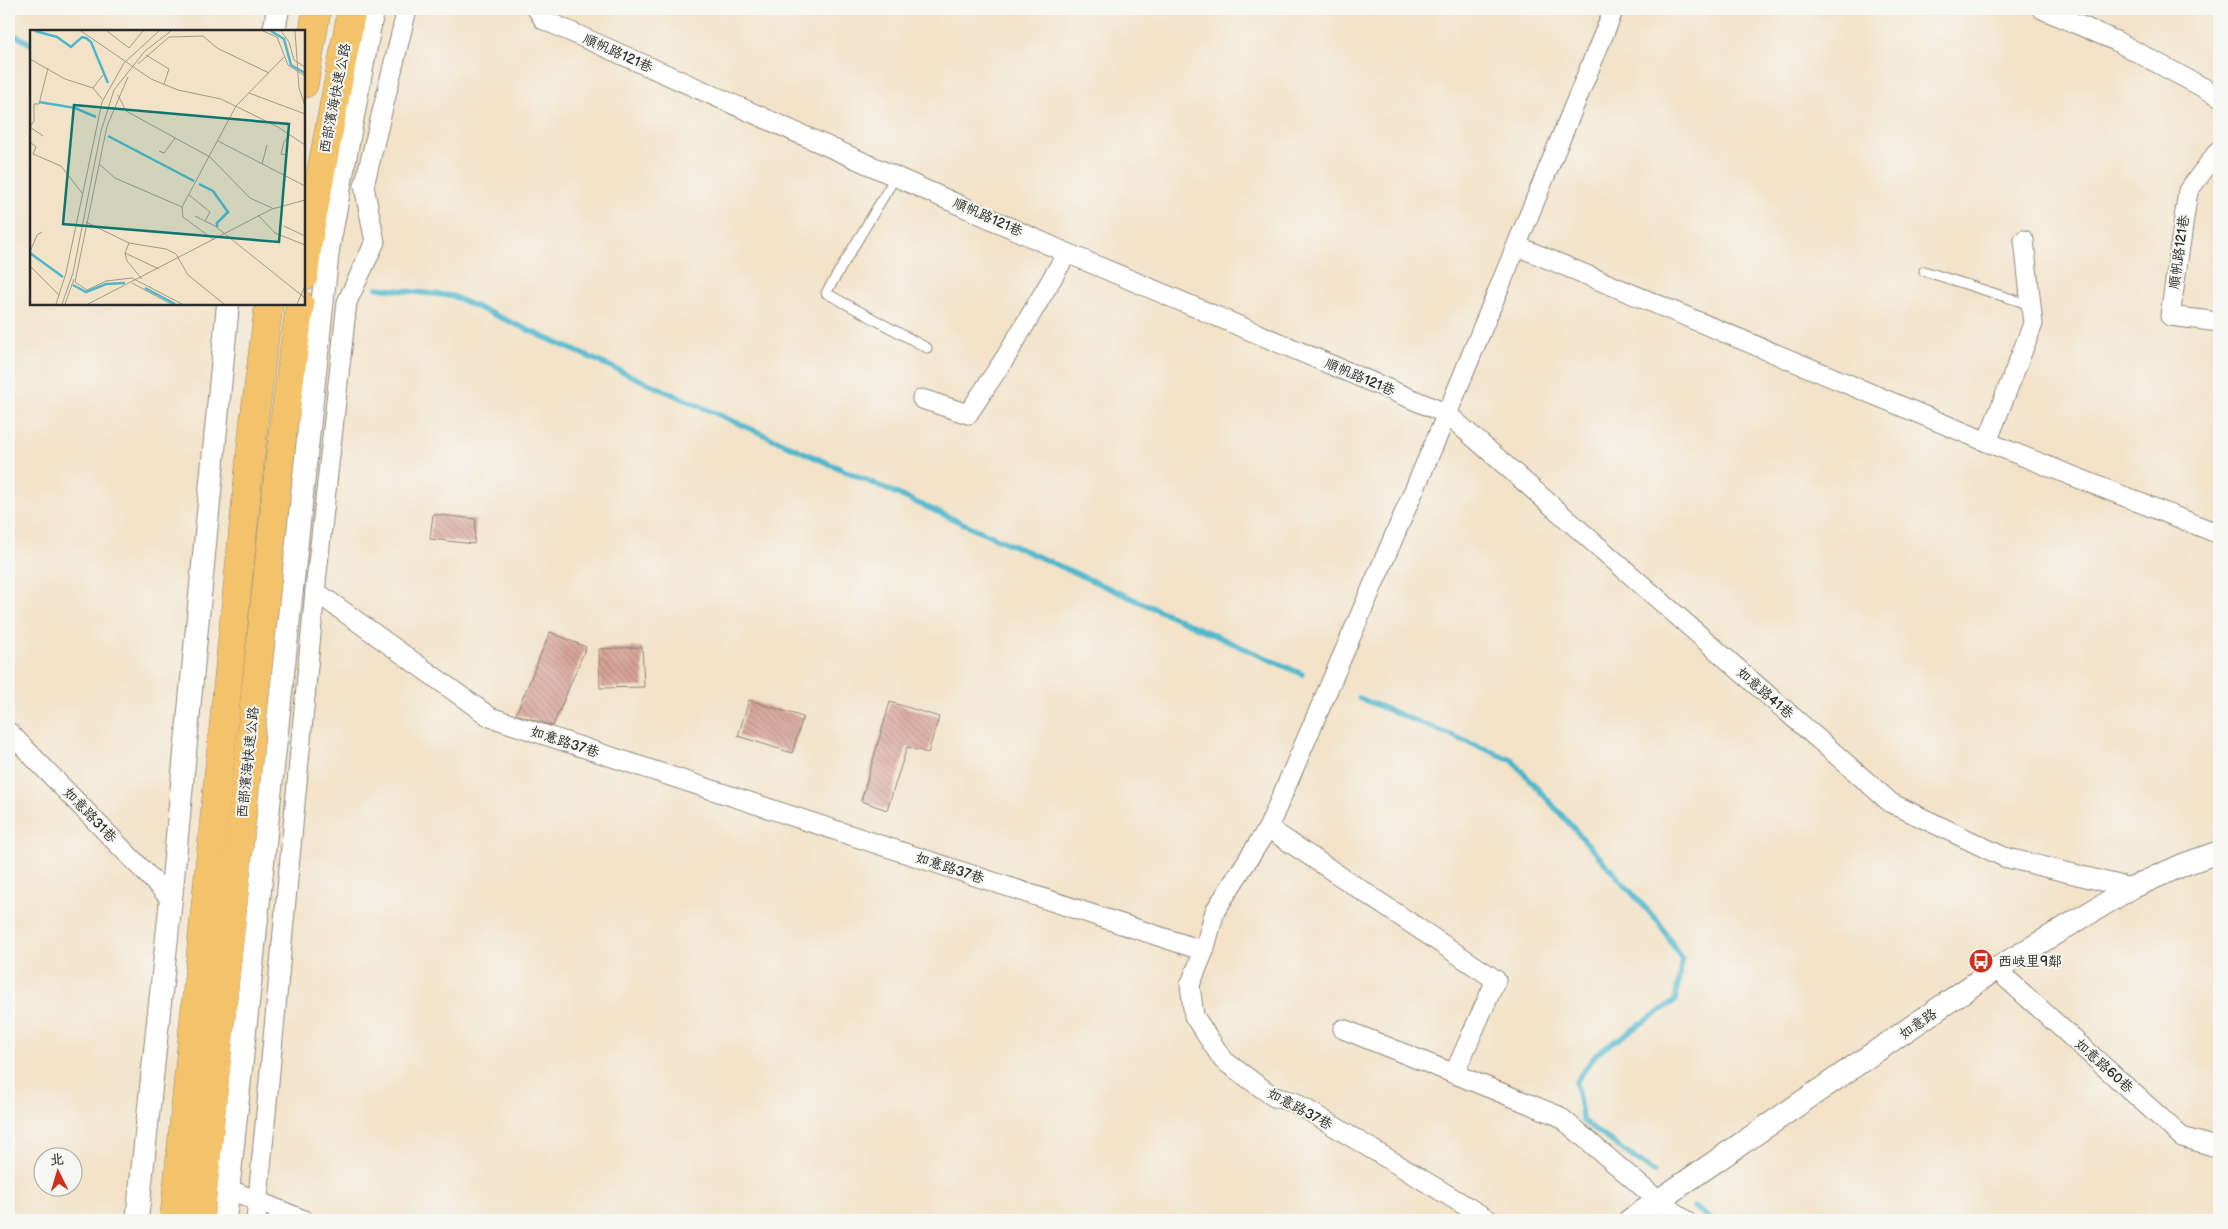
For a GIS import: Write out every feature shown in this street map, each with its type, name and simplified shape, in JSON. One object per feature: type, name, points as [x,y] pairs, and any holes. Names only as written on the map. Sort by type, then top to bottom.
[{"type":"highway","points":[[305,78],[317,9]]},
{"type":"highway","name":"西部濱海快速公路","points":[[305,268],[310,231],[352,9]]},
{"type":"highway","name":"西部濱海快速公路","points":[[174,1220],[254,421],[269,305]]},
{"type":"highway","name":"西部濱海快速公路","points":[[200,1220],[281,448],[300,305]]},
{"type":"street","points":[[274,30],[278,9]]},
{"type":"street","points":[[224,1220],[328,250],[373,9]]},
{"type":"street","points":[[256,1220],[316,591],[347,302],[375,242],[364,186],[407,9]]},
{"type":"street","name":"順帆路121巷","points":[[537,9],[544,20],[1067,253],[1447,414]]},
{"type":"street","points":[[1204,951],[1215,911],[1268,828],[1447,414],[1614,9]]},
{"type":"street","points":[[2042,9],[2116,41],[2219,96]]},
{"type":"street","name":"順帆路121巷","points":[[2219,150],[2188,191],[2170,316],[2219,322]]},
{"type":"street","points":[[1987,442],[2033,324],[2024,240]]},
{"type":"street","points":[[1516,246],[1987,442],[2219,534]]},
{"type":"street","points":[[922,399],[968,414],[1007,355],[1067,253]]},
{"type":"street","points":[[137,1220],[171,899],[228,305]]},
{"type":"street","name":"如意路41巷","points":[[1447,414],[1891,803],[2004,857],[2131,888]]},
{"type":"street","name":"如意路37巷","points":[[316,591],[490,717],[1204,951],[1190,985],[1194,1016],[1223,1060],[1274,1097],[1294,1102],[1489,1220]]},
{"type":"street","name":"如意路31巷","points":[[9,732],[171,899]]},
{"type":"street","points":[[1268,828],[1496,980],[1454,1074]]},
{"type":"street","name":"如意路","points":[[1630,1220],[1660,1202],[1996,970],[2131,888],[2185,864],[2219,852]]},
{"type":"street","name":"如意路60巷","points":[[1996,970],[2182,1136],[2219,1148]]},
{"type":"street","points":[[1342,1029],[1559,1116],[1660,1202],[1685,1220]]},
{"type":"street","points":[[228,1189],[259,1200],[304,1220]]},
{"type":"lane","points":[[896,176],[826,293],[927,348]]},
{"type":"lane","points":[[1924,271],[2031,305]]},
{"type":"building","points":[[433,514],[476,519],[474,544],[430,539]]},
{"type":"building","points":[[550,632],[586,647],[553,726],[516,714]]},
{"type":"building","points":[[642,647],[644,687],[600,688],[599,649]]},
{"type":"building","points":[[749,700],[803,717],[792,753],[738,736]]},
{"type":"building","points":[[890,702],[939,717],[928,753],[907,747],[887,810],[861,801]]},
{"type":"waterway","points":[[9,36],[17,36],[30,43]]},
{"type":"waterway","points":[[377,288],[452,296],[1302,674]]},
{"type":"waterway","points":[[1359,698],[1512,760],[1660,924],[1682,960],[1675,1001],[1596,1054],[1576,1082],[1583,1121],[1654,1172]]},
{"type":"waterway","points":[[1694,1207],[1712,1220]]},
{"type":"place","name":"西岐里9鄰","points":[[1981,961]]}]
